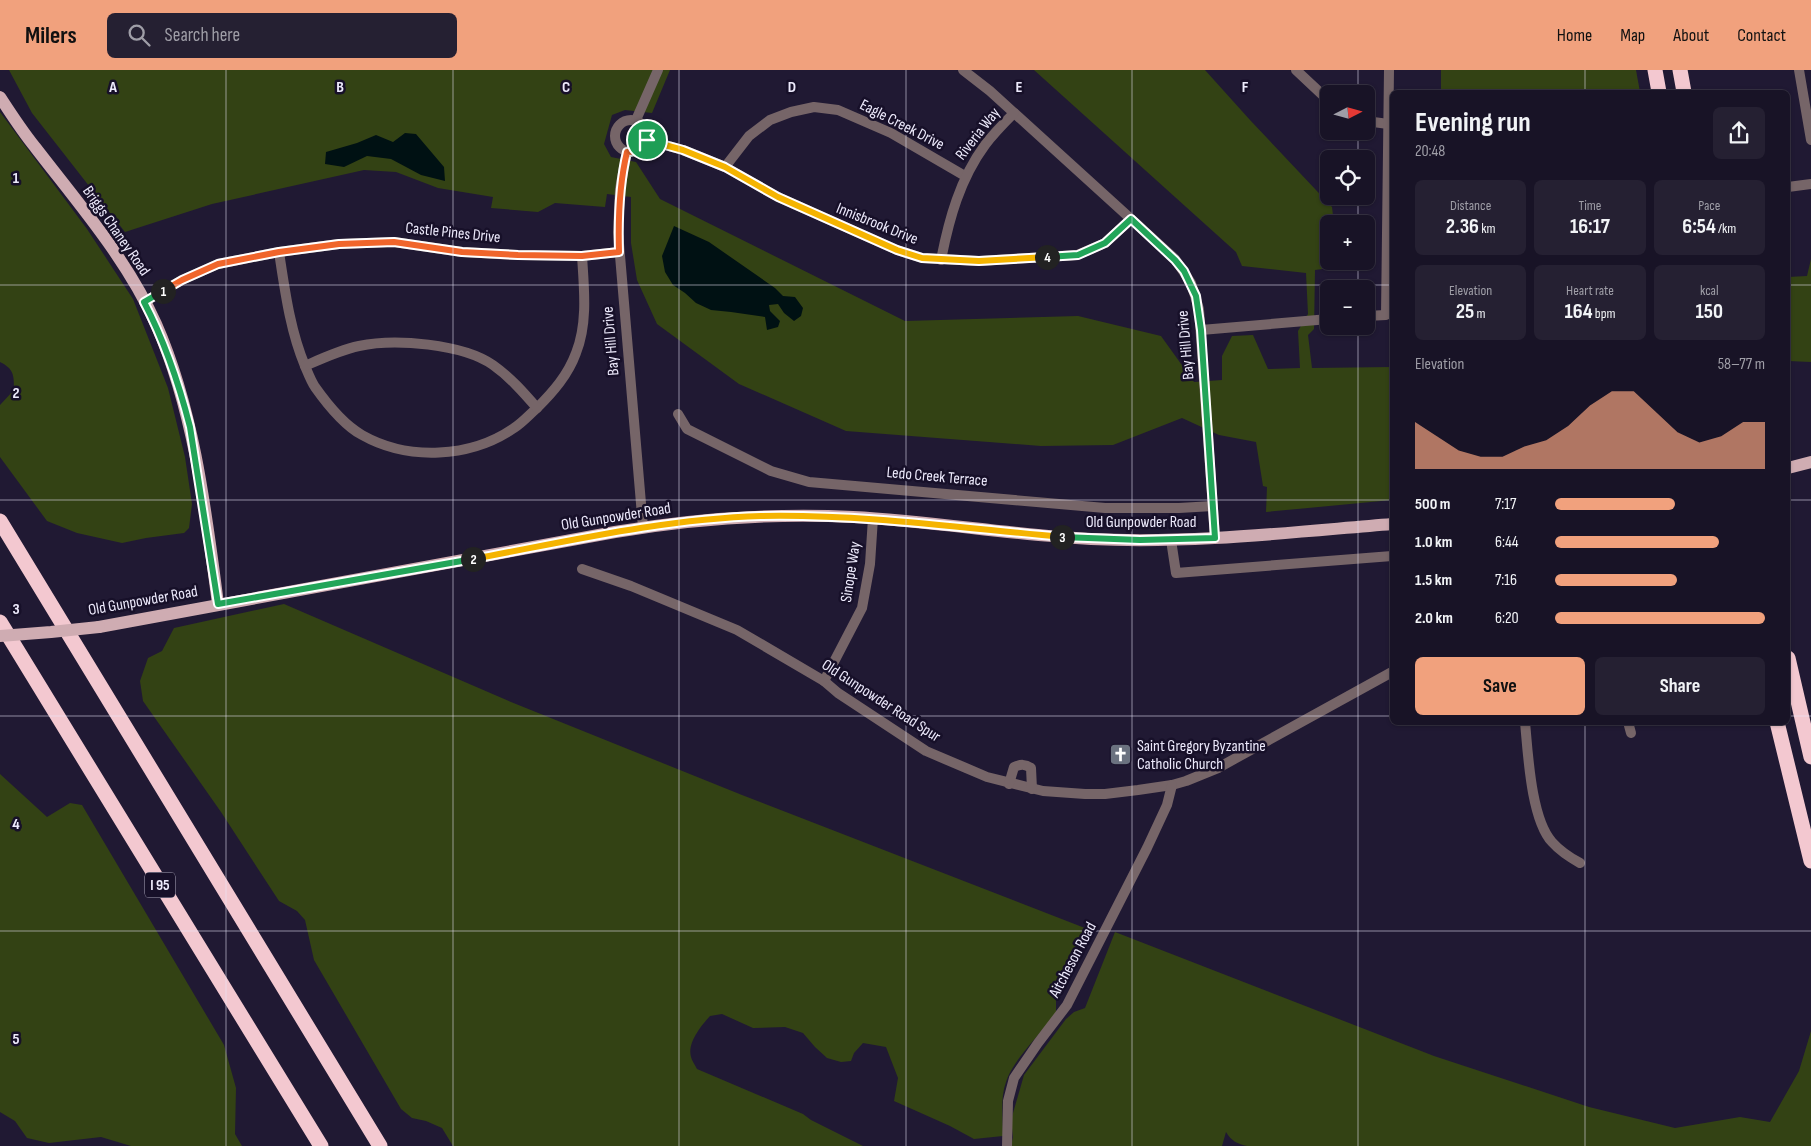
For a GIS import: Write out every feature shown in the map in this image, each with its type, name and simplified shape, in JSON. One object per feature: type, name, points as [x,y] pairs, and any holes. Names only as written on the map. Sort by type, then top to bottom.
[{"type":"highway","points":[[1655,70],[1658,90]]},
{"type":"highway","points":[[1680,70],[1684,90]]},
{"type":"highway","points":[[0,520],[380,1146]]},
{"type":"highway","name":"I 95","points":[[0,622],[321,1146]]},
{"type":"highway","points":[[1790,667],[1811,758]]},
{"type":"highway","points":[[1778,725],[1811,860]]},
{"type":"main road","name":"Briggs Chaney Road","points":[[0,97],[111,247],[156,324],[190,427],[218,604]]},
{"type":"main road","points":[[1790,467],[1811,462]]},
{"type":"main road","name":"Old Gunpowder Road","points":[[0,636],[99,627],[643,527],[705,520],[758,516],[873,518],[1063,537],[1114,540],[1215,538],[1390,524]]},
{"type":"street","points":[[636,120],[658,70]]},
{"type":"street","name":"Bay Hill Drive","points":[[963,70],[990,91],[1131,219],[1175,260],[1184,271],[1196,296],[1201,330],[1215,538]]},
{"type":"street","points":[[1296,70],[1320,93]]},
{"type":"street","points":[[1375,315],[1386,314],[1389,70]]},
{"type":"street","points":[[1799,70],[1811,140]]},
{"type":"street","name":"Eagle Creek Drive","points":[[725,167],[749,136],[770,120],[791,112],[814,107],[838,110],[891,133],[965,176]]},
{"type":"street","name":"Riveria Way","points":[[941,260],[952,214],[965,176],[986,144],[1014,113]]},
{"type":"street","points":[[636,120],[647,130],[647,140],[642,148],[637,151],[627,152],[618,146],[615,131],[621,122],[636,120]]},
{"type":"street","points":[[1375,122],[1388,124]]},
{"type":"street","name":"Innisbrook Drive","points":[[647,140],[683,150],[725,167],[778,197],[897,250],[922,258],[979,261],[1078,255],[1105,243],[1131,219]]},
{"type":"street","name":"Bay Hill Drive","points":[[627,152],[619,208],[619,252],[643,527]]},
{"type":"street","points":[[1790,187],[1811,184]]},
{"type":"street","name":"Castle Pines Drive","points":[[144,302],[182,280],[218,264],[279,252],[339,244],[394,242],[483,254],[582,256],[619,252]]},
{"type":"street","points":[[279,252],[294,333],[305,366],[314,385],[333,409],[349,425],[367,437],[385,446],[415,452],[443,452],[488,442],[514,428],[552,394],[576,354],[581,336],[584,298],[582,256]]},
{"type":"street","points":[[1201,330],[1320,320]]},
{"type":"street","points":[[305,366],[341,351],[374,343],[452,348],[464,351],[492,365],[520,388],[537,408]]},
{"type":"street","name":"Ledo Creek Terrace","points":[[678,414],[687,429],[696,434],[771,471],[809,482],[1105,508],[1213,506]]},
{"type":"street","name":"Sinope Way","points":[[824,681],[862,608],[870,564],[873,518]]},
{"type":"street","points":[[1171,540],[1176,573],[1390,556]]},
{"type":"street","name":"Old Gunpowder Road Spur","points":[[582,569],[632,586],[737,630],[824,681],[838,693],[926,750],[971,771],[1009,784],[1032,789],[1105,794],[1172,785],[1218,768],[1390,673]]},
{"type":"street","points":[[1525,725],[1536,809],[1543,829],[1558,848],[1567,856],[1580,862]]},
{"type":"street","points":[[1009,784],[1014,767],[1019,764],[1025,765],[1031,768],[1032,789]]},
{"type":"street","name":"Aitcheson Road","points":[[1007,1146],[1008,1101],[1014,1078],[1067,1005],[1147,848],[1167,805],[1172,785]]},
{"type":"green space","points":[[9,70],[670,70],[652,113],[625,110],[612,115],[604,144],[611,157],[636,162],[660,199],[905,321],[1078,316],[1161,336],[1194,382],[1222,380],[1222,356],[1232,336],[1253,335],[1268,369],[1300,368],[1298,331],[1308,314],[1306,273],[1242,266],[1236,252],[1034,70],[1205,70],[1320,194],[1320,205],[1330,205],[1332,207],[1333,215],[1320,215],[1320,269],[1315,270],[1314,329],[1308,335],[1312,368],[1390,367],[1390,500],[1266,512],[1267,487],[1263,486],[1256,442],[1219,435],[1182,418],[1113,445],[1041,446],[846,431],[739,384],[657,324],[637,280],[631,243],[631,197],[607,194],[605,207],[555,203],[538,212],[491,208],[493,197],[438,188],[396,172],[364,170],[212,204],[125,232],[32,113]]},
{"type":"green space","points":[[1441,70],[1636,70],[1640,90],[1441,90]]},
{"type":"green space","points":[[0,112],[87,229],[133,299],[168,388],[185,457],[192,504],[189,528],[184,533],[122,543],[77,533],[47,521],[0,457],[0,405],[14,390],[14,380],[11,370],[0,362]]},
{"type":"green space","points":[[1811,259],[1811,362],[1790,361],[1790,277],[1807,276]]},
{"type":"green space","points":[[284,604],[511,702],[742,795],[1090,930],[1056,1000],[1056,1013],[1021,1055],[1006,1082],[1002,1108],[1003,1136],[974,1139],[894,1101],[898,1078],[886,1047],[863,1043],[854,1053],[851,1061],[841,1062],[827,1058],[803,1033],[785,1027],[753,1028],[722,1014],[710,1016],[693,1041],[690,1052],[697,1069],[803,1114],[811,1120],[863,1146],[453,1146],[442,1128],[426,1121],[412,1118],[401,1109],[314,960],[305,920],[297,911],[279,901],[221,812],[143,701],[140,681],[148,658],[162,651],[174,628]]},
{"type":"green space","points":[[0,774],[47,817],[70,803],[82,805],[224,1045],[236,1088],[235,1134],[242,1146],[131,1146],[101,1137],[49,1143],[27,1138],[15,1121],[0,1112]]},
{"type":"green space","points":[[1115,932],[1434,1056],[1589,1107],[1675,1128],[1740,1117],[1770,1122],[1799,1071],[1811,1031],[1811,1146],[1247,1146],[1235,1142],[1226,1132],[1222,1146],[1011,1146],[1013,1137],[1011,1120],[1024,1075],[1066,1019],[1074,1012],[1085,1008]]},
{"type":"shaded area","points":[[405,133],[416,134],[444,167],[445,181],[421,175],[391,159],[367,156],[344,167],[325,164],[326,152],[376,135],[393,142]]},
{"type":"shaded area","points":[[674,226],[709,242],[775,288],[783,296],[795,297],[803,308],[801,316],[794,321],[784,313],[778,304],[769,305],[770,311],[780,321],[778,327],[767,330],[765,317],[711,310],[696,303],[673,285],[665,272],[662,256]]},
{"type":"place","name":"Saint Gregory Byzantine Catholic Church","points":[[1121,755]]},
{"type":"route","points":[[647,140],[683,150],[725,167],[778,197],[897,250],[922,258],[979,261],[1078,255],[1105,243],[1131,219],[1175,260],[1191,283],[1196,296],[1201,330],[1215,538],[1171,540],[1090,539],[851,517],[758,516],[720,518],[643,527],[218,604],[190,427],[156,324],[144,302],[182,280],[218,264],[279,252],[339,244],[394,242],[462,252],[518,255],[582,256],[619,252],[620,189],[627,152],[637,151],[642,148],[647,140]]}]
